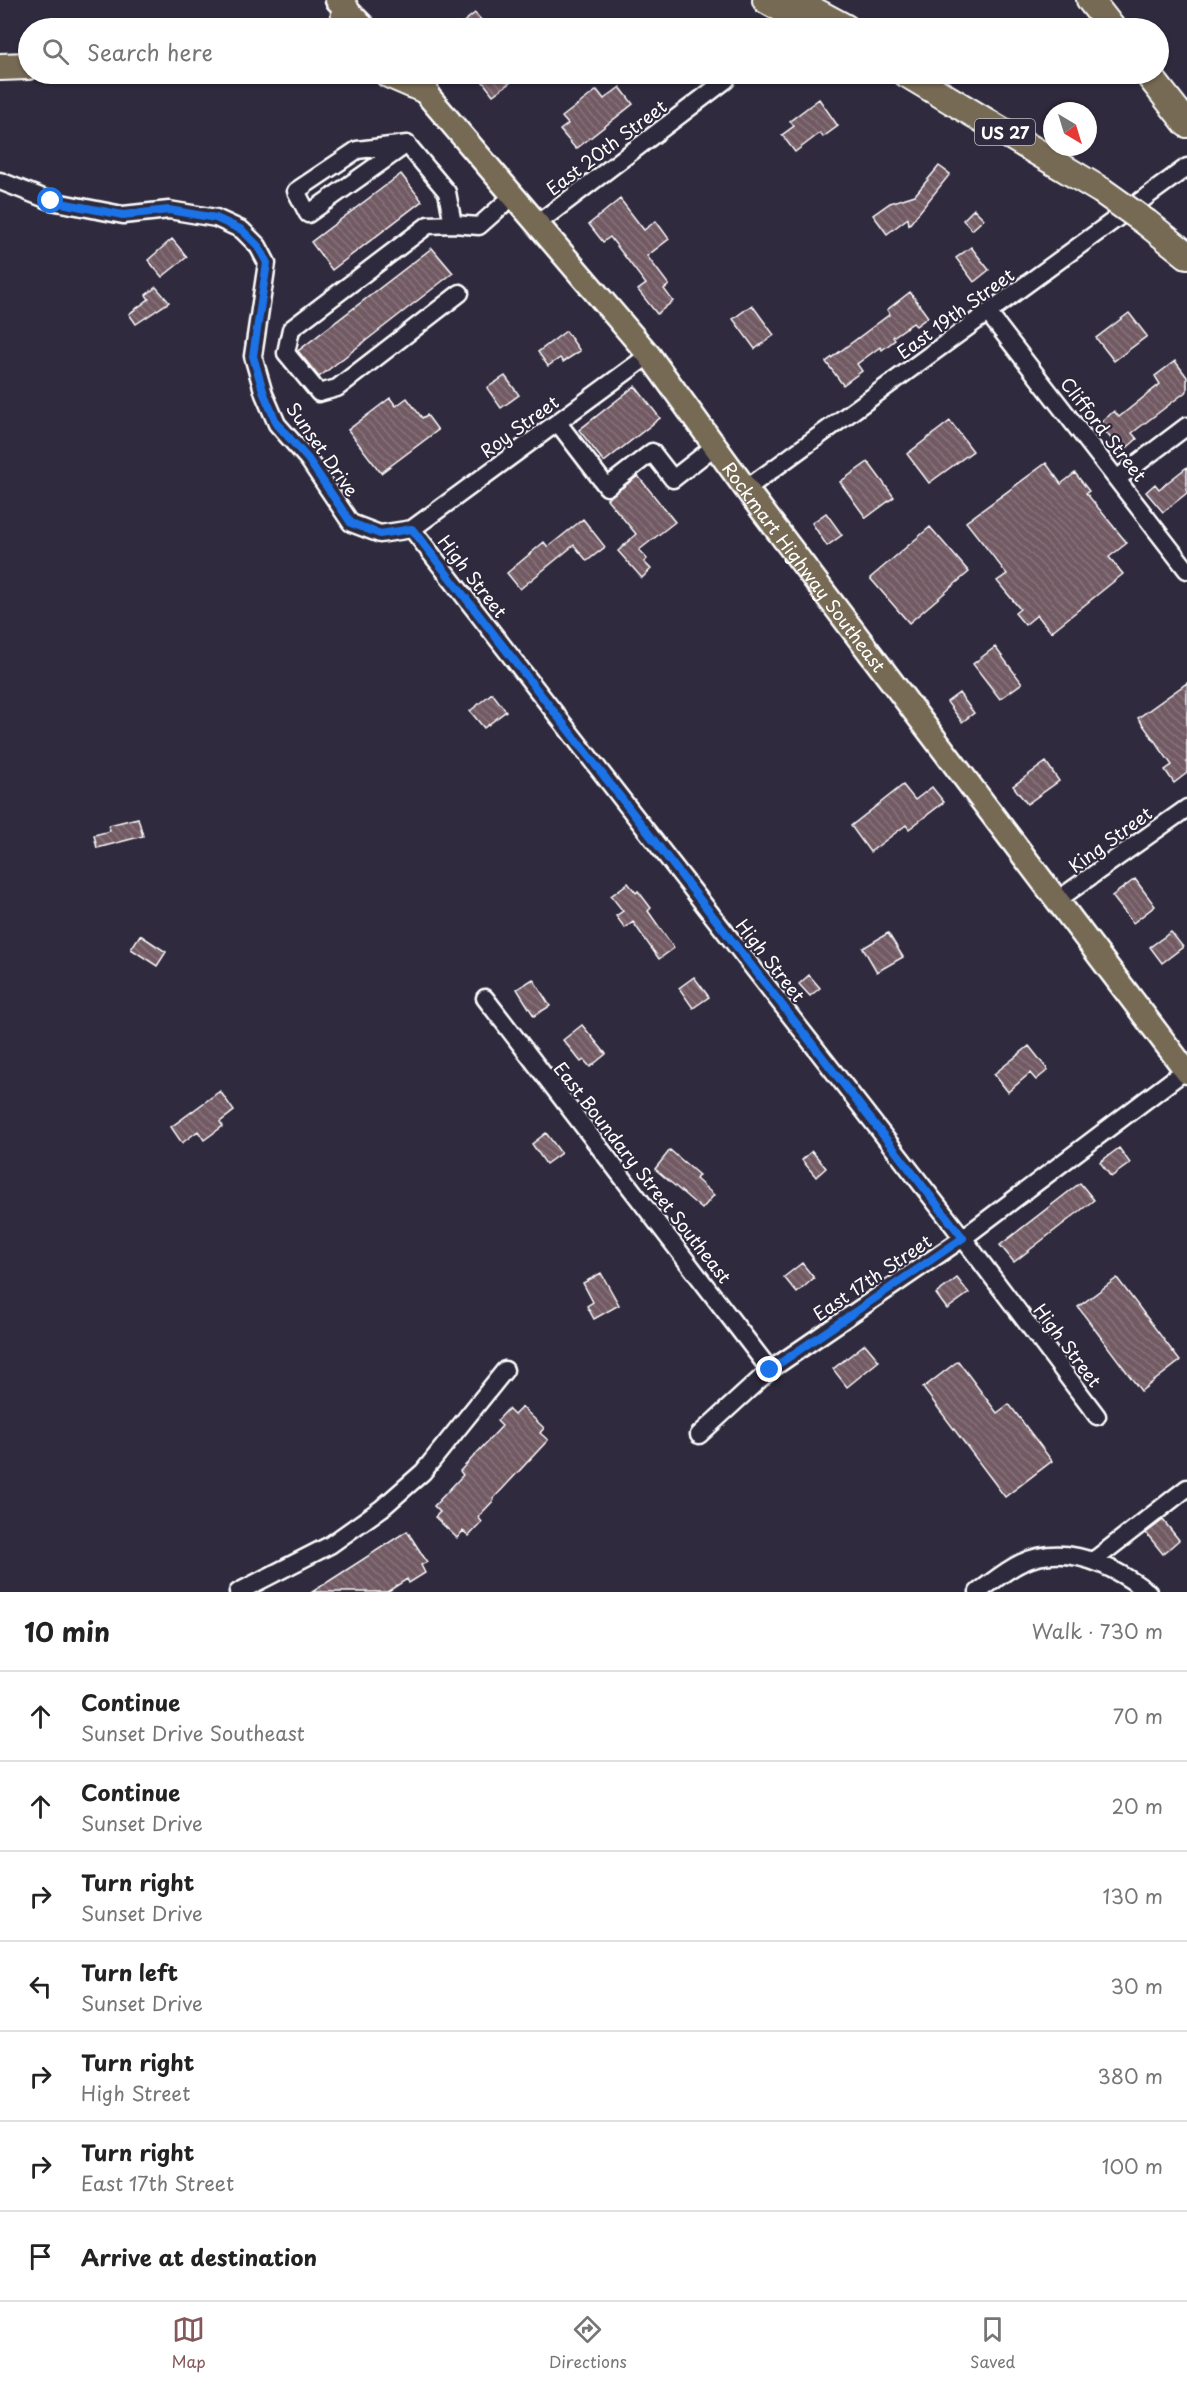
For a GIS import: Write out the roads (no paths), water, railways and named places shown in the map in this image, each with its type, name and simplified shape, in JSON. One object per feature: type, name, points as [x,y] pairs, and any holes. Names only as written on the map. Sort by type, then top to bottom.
[{"type":"highway","points":[[766,0],[799,18]]},
{"type":"highway","points":[[794,0],[827,18]]},
{"type":"highway","points":[[1090,0],[1104,18]]},
{"type":"highway","points":[[0,67],[18,66]]},
{"type":"highway","name":"US 27","points":[[924,84],[1102,191],[1187,255]]},
{"type":"highway","points":[[1156,84],[1187,124]]},
{"type":"main road","name":"Rockmart Highway Southeast","points":[[419,84],[649,355],[746,489],[1056,902],[1187,1070]]},
{"type":"street","name":"East 20th Street","points":[[538,223],[721,84]]},
{"type":"street","points":[[407,144],[447,192],[453,224]]},
{"type":"street","points":[[407,144],[309,214],[296,191],[357,150],[407,144]]},
{"type":"street","name":"East 19th Street","points":[[746,489],[1187,167]]},
{"type":"street","name":"Sunset Drive","points":[[0,181],[51,201],[123,215],[169,210],[216,218],[242,230],[258,246],[267,263],[253,356],[264,394],[277,424],[308,459],[351,523],[380,534],[412,529]]},
{"type":"street","points":[[460,293],[337,388],[319,393],[286,353],[291,329],[428,225],[479,226],[514,195]]},
{"type":"street","name":"Clifford Street","points":[[988,313],[1187,570]]},
{"type":"street","name":"Roy Street","points":[[412,529],[649,355]]},
{"type":"street","points":[[558,423],[607,487],[652,452],[673,479],[715,446]]},
{"type":"street","points":[[1118,478],[1187,426]]},
{"type":"street","name":"High Street","points":[[412,529],[963,1238],[1096,1416]]},
{"type":"street","name":"King Street","points":[[1056,902],[1187,808]]},
{"type":"street","name":"East Boundary Street Southeast","points":[[485,998],[770,1370]]},
{"type":"street","name":"East 17th Street","points":[[699,1435],[770,1370],[963,1238],[1187,1070]]},
{"type":"street","points":[[238,1592],[330,1545],[382,1508],[423,1472],[505,1370]]},
{"type":"street","points":[[1093,1561],[1187,1488]]},
{"type":"street","points":[[978,1592],[1021,1563],[1048,1555],[1076,1556],[1106,1565],[1148,1592]]}]
